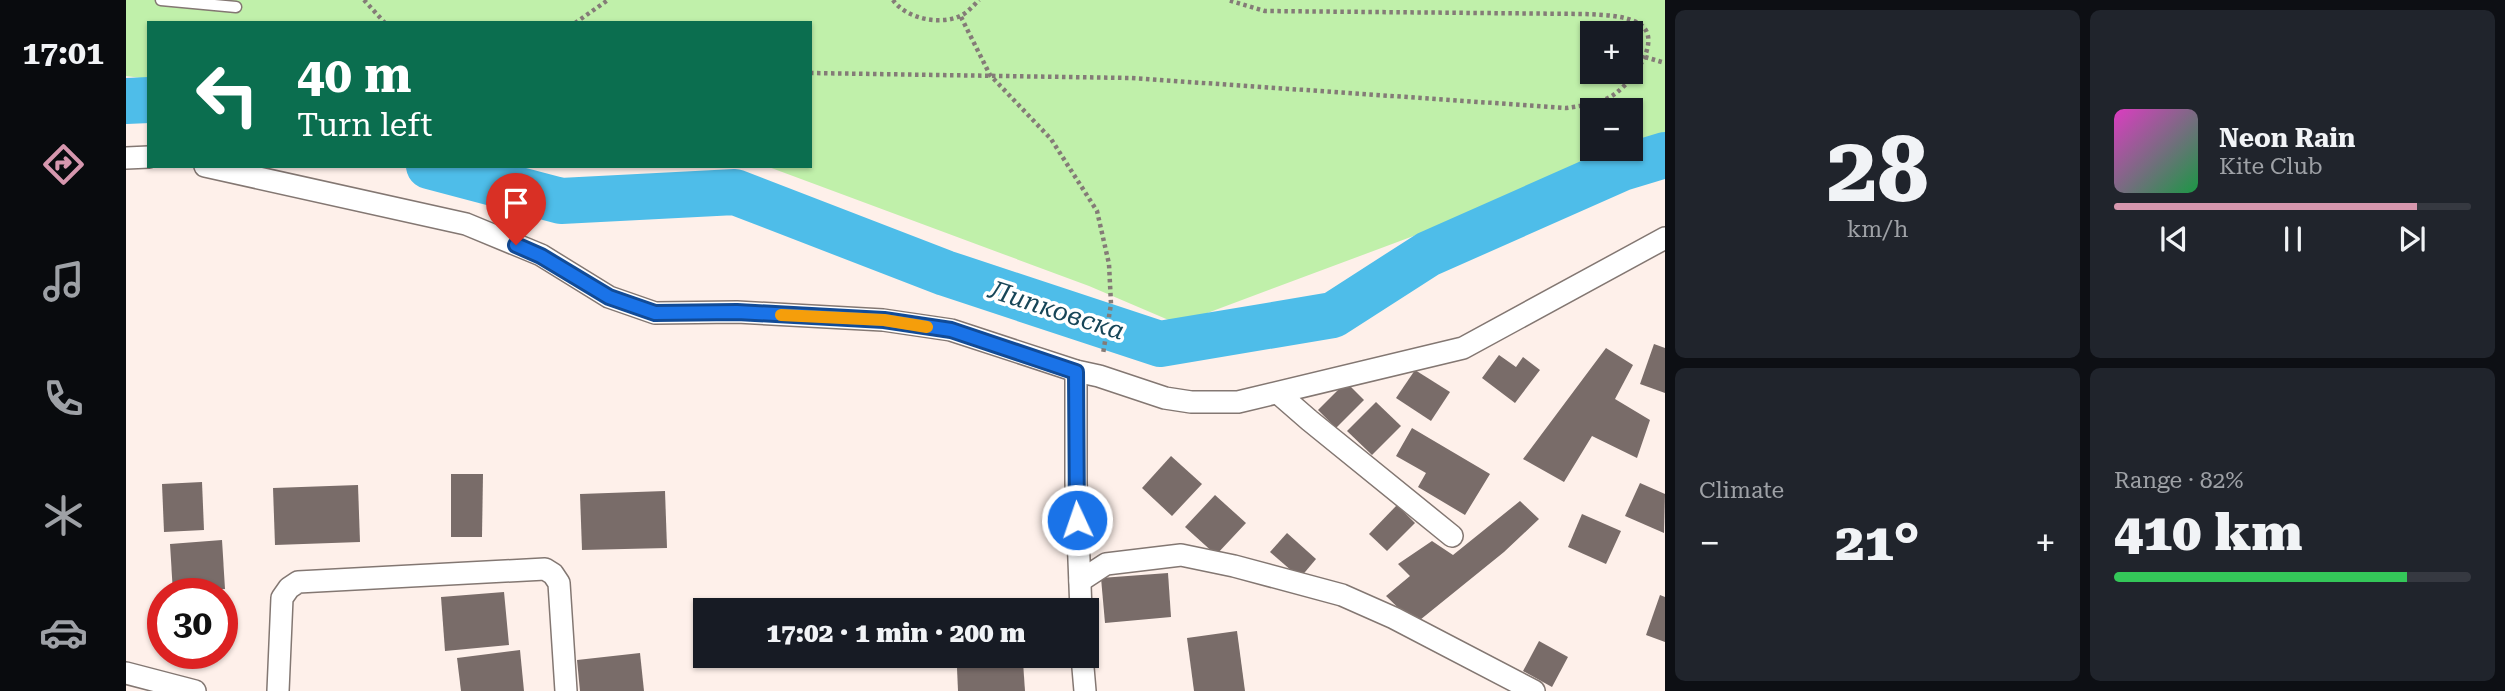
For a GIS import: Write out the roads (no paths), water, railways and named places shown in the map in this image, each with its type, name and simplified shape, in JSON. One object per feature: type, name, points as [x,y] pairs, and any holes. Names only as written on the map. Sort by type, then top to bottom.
[{"type":"street","points":[[126,158],[147,157]]},
{"type":"street","points":[[214,168],[466,224],[541,256],[609,297],[655,313],[737,312],[884,320],[951,330],[1076,372],[1099,376],[1165,398],[1191,402],[1238,402],[1463,348],[1665,238]]},
{"type":"street","points":[[1076,372],[1076,483],[1081,598]]},
{"type":"street","points":[[1278,393],[1452,536]]},
{"type":"street","points":[[1080,581],[1106,564],[1181,555],[1234,566],[1342,595],[1394,618],[1534,691]]},
{"type":"street","points":[[278,691],[282,598],[289,588],[299,582],[545,569],[553,574],[559,583],[566,691]]},
{"type":"street","points":[[1083,668],[1085,691]]},
{"type":"street","points":[[126,673],[195,691]]},
{"type":"lane","points":[[161,0],[236,7]]},
{"type":"waterway","name":"Липковска","points":[[126,101],[147,100]]},
{"type":"waterway","name":"Липковска","points":[[437,168],[561,201],[735,192],[945,273],[1160,344],[1333,315],[1428,254],[1622,168],[1665,155]]}]
